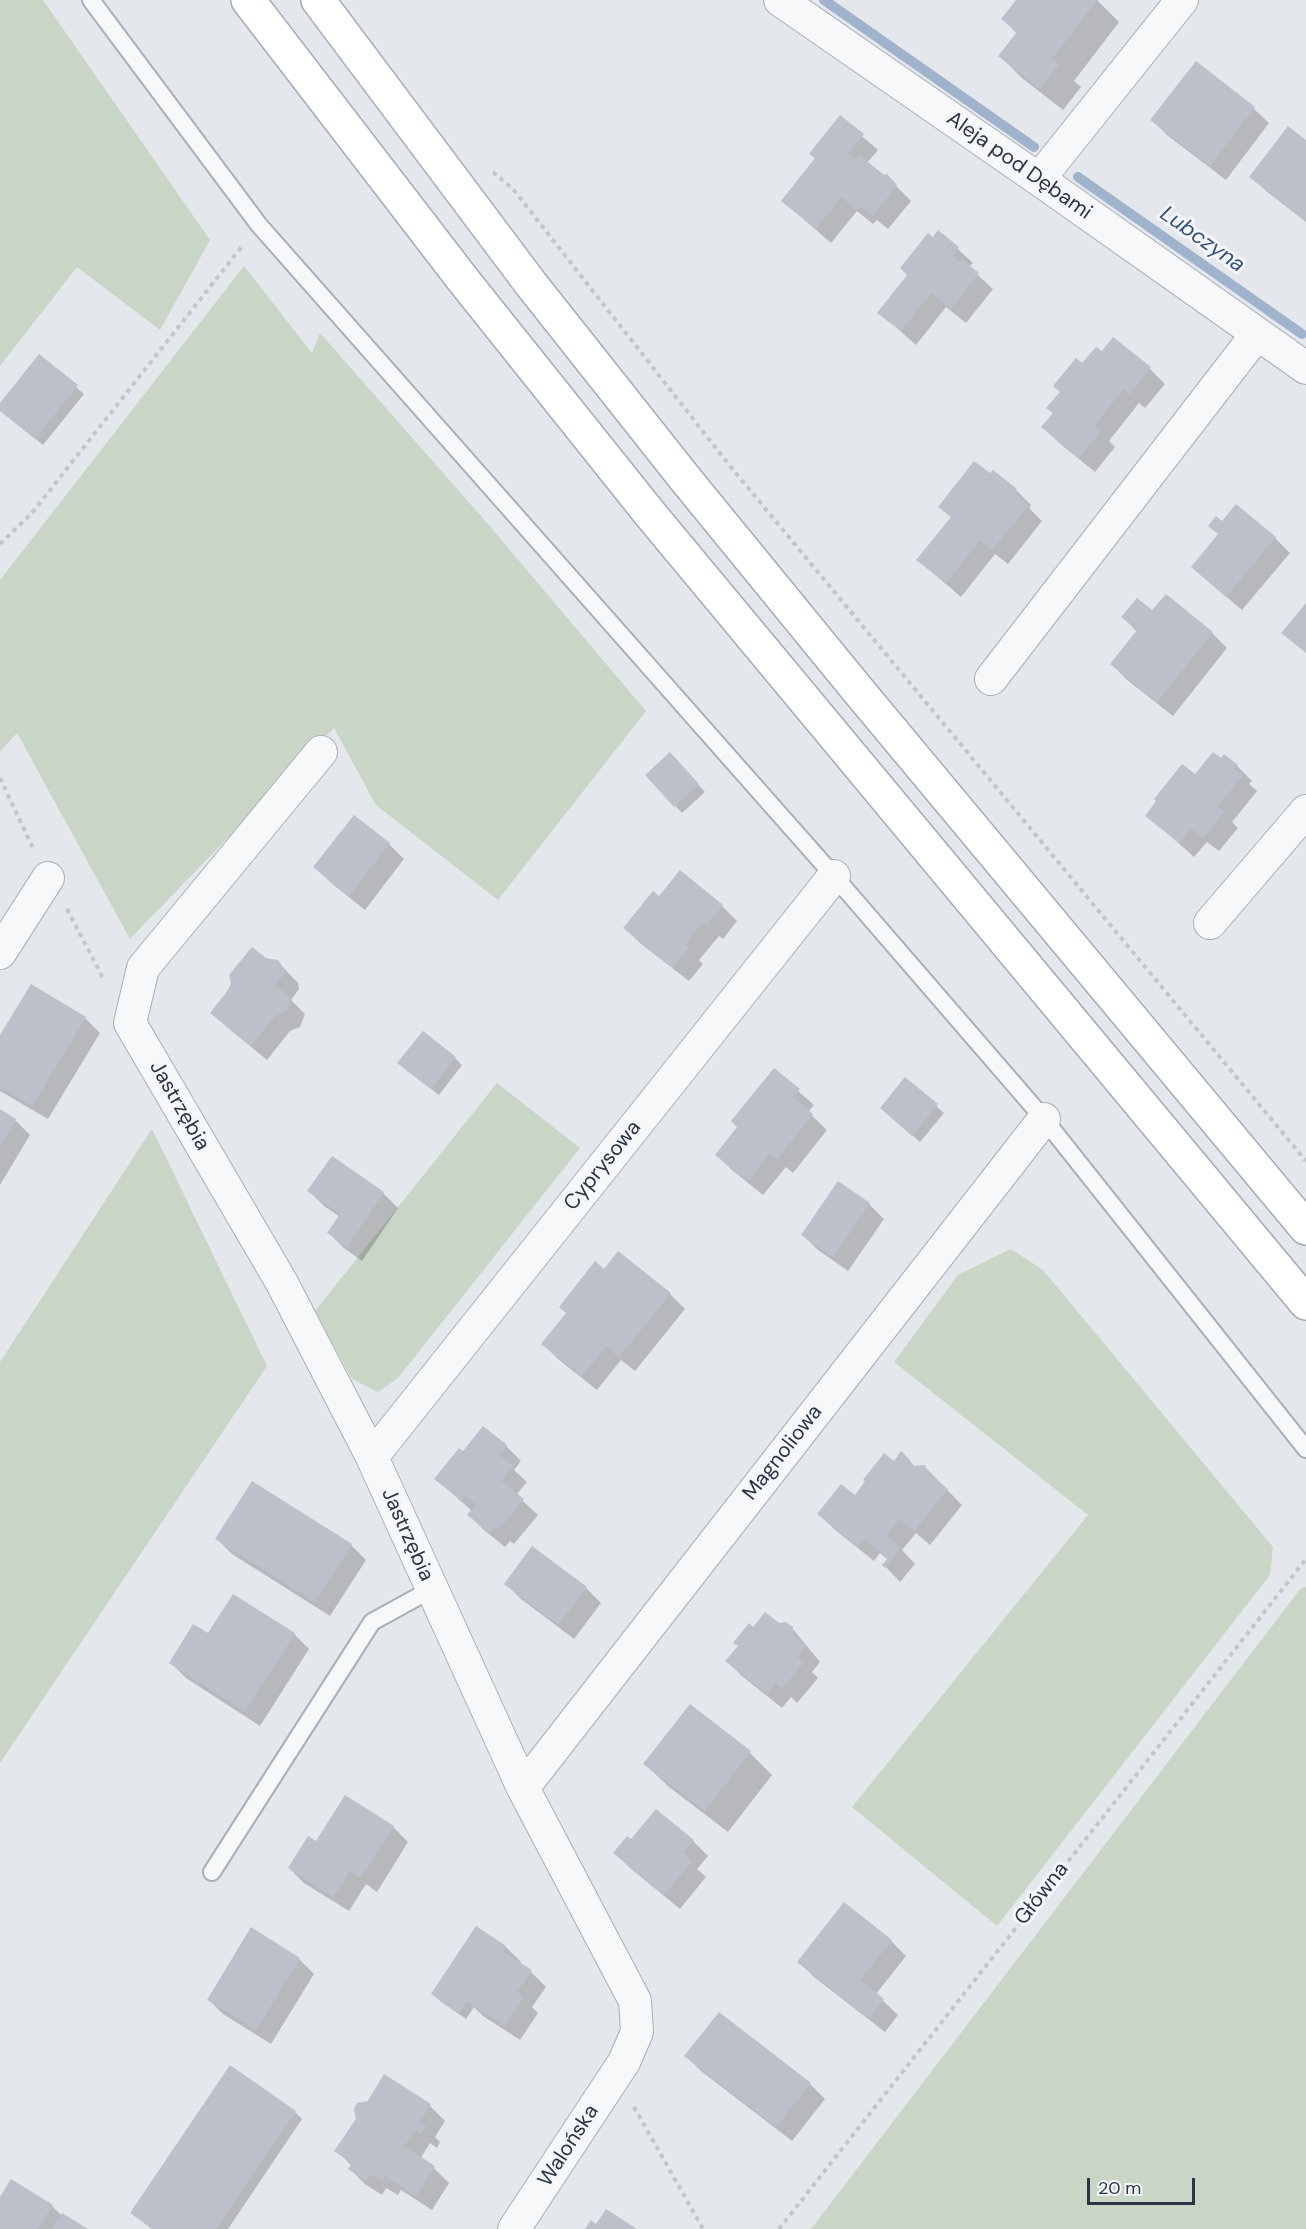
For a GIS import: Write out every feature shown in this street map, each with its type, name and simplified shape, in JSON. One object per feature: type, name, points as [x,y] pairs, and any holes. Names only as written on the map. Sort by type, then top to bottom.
[{"type":"main road","points":[[248,0],[464,281],[651,515],[1306,1303]]},
{"type":"main road","points":[[318,0],[531,284],[687,481],[864,698],[1306,1228]]},
{"type":"street","name":"Aleja pod Dębami","points":[[780,0],[1306,368]]},
{"type":"street","points":[[1038,179],[1182,0]]},
{"type":"street","points":[[991,679],[1257,333]]},
{"type":"street","name":"Jastrzębia","points":[[321,752],[143,968],[130,1023],[282,1283],[372,1457],[523,1788],[635,2001],[637,2032],[620,2069]]},
{"type":"street","points":[[1210,923],[1306,811]]},
{"type":"street","name":"Cyprysowa","points":[[372,1457],[834,876]]},
{"type":"street","points":[[0,953],[48,878]]},
{"type":"street","name":"Magnoliowa","points":[[523,1788],[1044,1119]]},
{"type":"street","name":"Walońska","points":[[514,2229],[620,2069]]},
{"type":"lane","points":[[92,0],[258,225],[834,876],[1044,1119],[1306,1449]]},
{"type":"lane","points":[[212,1872],[372,1622],[432,1589]]},
{"type":"path","points":[[488,167],[513,189],[730,466],[1306,1161]]},
{"type":"path","points":[[2,542],[32,513],[258,225]]},
{"type":"path","name":"Główna","points":[[779,2229],[1306,1559]]},
{"type":"path","points":[[620,2069],[703,2229]]},
{"type":"green space","points":[[0,0],[43,0],[210,240],[160,330],[77,267],[0,366]]},
{"type":"green space","points":[[244,266],[312,353],[320,333],[488,524],[646,711],[498,900],[376,805],[334,728],[130,939],[17,733],[0,752],[0,580]]},
{"type":"green space","points":[[497,1083],[580,1148],[398,1378],[378,1392],[352,1379],[315,1311]]},
{"type":"green space","points":[[152,1129],[267,1366],[0,1763],[0,1362]]},
{"type":"green space","points":[[1011,1249],[1043,1270],[1273,1547],[1270,1575],[997,1926],[852,1807],[1088,1515],[894,1362],[958,1275]]},
{"type":"green space","points":[[1306,1587],[1306,2229],[811,2229],[1301,1588]]},
{"type":"building","points":[[1016,0],[1097,0],[1052,59],[1059,64],[1040,89],[998,56],[1017,32],[1001,19]]},
{"type":"building","points":[[1196,61],[1255,107],[1210,166],[1150,120]]},
{"type":"building","points":[[840,115],[864,134],[848,154],[855,159],[859,155],[884,175],[887,174],[897,185],[873,216],[861,206],[857,210],[841,197],[816,229],[781,201],[815,158],[809,154]]},
{"type":"building","points":[[1288,126],[1306,140],[1306,221],[1249,177]]},
{"type":"building","points":[[938,230],[959,247],[952,256],[959,262],[961,259],[979,273],[951,309],[931,293],[901,331],[877,313],[907,275],[900,268],[928,233],[933,237]]},
{"type":"building","points":[[1113,337],[1151,367],[1130,394],[1123,389],[1094,426],[1101,431],[1079,458],[1041,427],[1053,413],[1046,408],[1060,392],[1053,386],[1076,358],[1082,363],[1096,347],[1102,351]]},
{"type":"building","points":[[39,354],[78,385],[35,439],[0,411],[0,403]]},
{"type":"building","points":[[974,461],[990,473],[993,470],[1017,489],[1014,493],[1029,505],[992,550],[980,540],[946,583],[916,560],[951,517],[938,507]]},
{"type":"building","points":[[1236,504],[1276,537],[1226,597],[1191,567],[1218,534],[1208,526],[1216,516],[1222,521]]},
{"type":"building","points":[[1166,594],[1213,632],[1157,702],[1110,664],[1137,630],[1121,617],[1137,598],[1152,610]]},
{"type":"building","points":[[1306,603],[1306,653],[1281,633]]},
{"type":"building","points":[[670,752],[699,784],[674,807],[645,775]]},
{"type":"building","points":[[1213,752],[1221,758],[1224,754],[1238,765],[1235,769],[1243,775],[1217,807],[1224,812],[1203,838],[1191,828],[1179,843],[1145,816],[1156,801],[1154,799],[1182,764],[1195,774]]},
{"type":"building","points":[[354,815],[390,843],[349,896],[313,867]]},
{"type":"building","points":[[680,870],[723,905],[707,925],[703,922],[685,945],[689,948],[673,968],[623,928],[653,891],[659,896]]},
{"type":"building","points":[[252,947],[266,958],[278,960],[285,973],[275,985],[290,997],[285,1012],[275,1016],[251,1046],[210,1013],[231,984],[229,975]]},
{"type":"building","points":[[31,984],[86,1017],[32,1106],[0,1086],[0,1035]]},
{"type":"building","points":[[423,1031],[456,1057],[431,1089],[397,1063]]},
{"type":"building","points":[[774,1068],[800,1089],[793,1097],[813,1114],[777,1159],[770,1153],[748,1181],[715,1155],[737,1127],[731,1121]]},
{"type":"building","points":[[905,1077],[938,1104],[912,1136],[880,1108]]},
{"type":"building","points":[[0,1109],[16,1119],[0,1146]]},
{"type":"building","points":[[332,1156],[384,1192],[347,1247],[327,1233],[340,1214],[307,1191]]},
{"type":"building","points":[[838,1181],[870,1203],[833,1257],[801,1235]]},
{"type":"building","points":[[618,1251],[671,1293],[619,1357],[606,1346],[582,1376],[541,1344],[566,1313],[559,1307],[595,1261],[604,1269]]},
{"type":"building","points":[[483,1426],[507,1445],[499,1455],[513,1466],[501,1481],[524,1499],[498,1530],[495,1527],[490,1533],[467,1515],[476,1504],[466,1496],[462,1501],[434,1479],[459,1448],[463,1451]]},
{"type":"building","points":[[901,1451],[910,1460],[911,1466],[925,1465],[928,1473],[948,1489],[914,1531],[900,1519],[886,1536],[901,1548],[885,1568],[882,1565],[888,1558],[864,1539],[858,1547],[817,1514],[841,1484],[855,1495],[865,1481],[863,1480],[884,1453],[894,1461]]},
{"type":"building","points":[[252,1481],[352,1544],[315,1602],[215,1539]]},
{"type":"building","points":[[532,1546],[587,1587],[558,1625],[504,1584]]},
{"type":"building","points":[[233,1594],[295,1633],[245,1712],[169,1663],[193,1624],[208,1633]]},
{"type":"building","points":[[765,1612],[779,1623],[786,1622],[793,1627],[793,1635],[806,1645],[797,1657],[804,1662],[782,1689],[775,1683],[767,1694],[725,1661],[738,1646],[733,1643],[749,1623],[753,1627]]},
{"type":"building","points":[[690,1704],[751,1751],[705,1811],[643,1764]]},
{"type":"building","points":[[345,1795],[394,1826],[361,1878],[350,1871],[333,1897],[288,1868],[308,1836],[316,1841]]},
{"type":"building","points":[[656,1809],[694,1840],[683,1853],[692,1861],[664,1895],[613,1853],[627,1836],[631,1839]]},
{"type":"building","points":[[844,1902],[892,1940],[860,1980],[884,1999],[869,2018],[797,1962]]},
{"type":"building","points":[[476,1926],[506,1946],[503,1952],[532,1970],[517,1992],[524,1997],[505,2026],[466,2001],[459,2013],[431,1994]]},
{"type":"building","points":[[251,1927],[300,1958],[256,2030],[207,2000]]},
{"type":"building","points":[[719,2012],[811,2083],[776,2127],[684,2056]]},
{"type":"building","points":[[230,2065],[296,2111],[216,2229],[153,2229],[130,2213]]},
{"type":"building","points":[[384,2074],[431,2104],[420,2122],[426,2126],[421,2134],[415,2130],[404,2146],[435,2166],[416,2196],[385,2176],[382,2181],[371,2174],[366,2181],[348,2169],[352,2163],[334,2151],[356,2119],[354,2109],[357,2103],[368,2101]]},
{"type":"building","points":[[11,2179],[53,2205],[37,2229],[0,2229],[0,2197]]},
{"type":"building","points":[[606,2209],[637,2229],[585,2229],[591,2220],[596,2224]]},
{"type":"building","points":[[62,2213],[88,2229],[52,2229]]},
{"type":"waterway","name":"Lubczyna","points":[[824,0],[1034,147]]},
{"type":"waterway","name":"Lubczyna","points":[[1078,177],[1302,334]]}]
